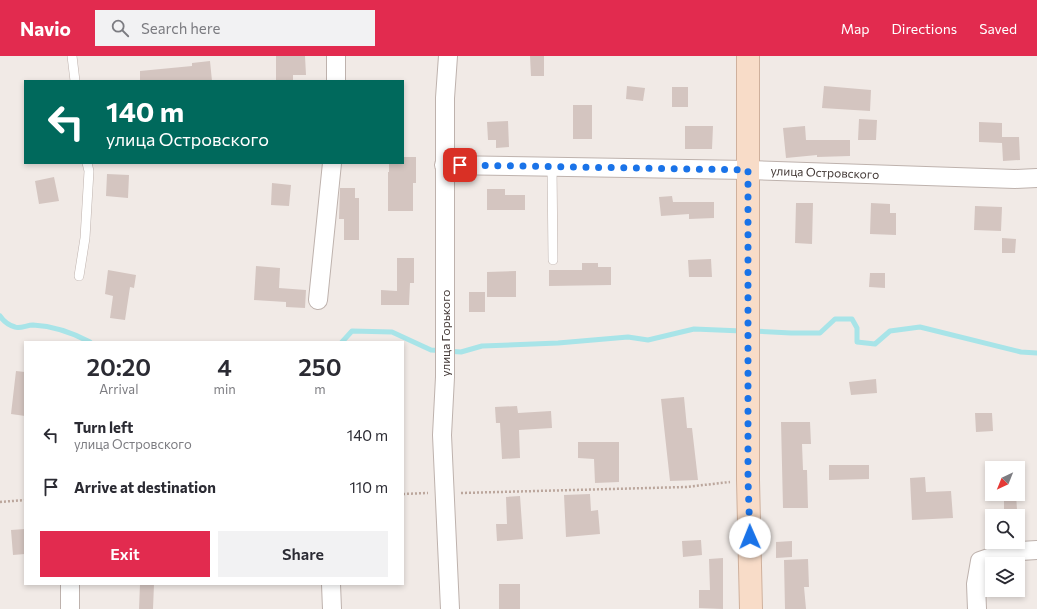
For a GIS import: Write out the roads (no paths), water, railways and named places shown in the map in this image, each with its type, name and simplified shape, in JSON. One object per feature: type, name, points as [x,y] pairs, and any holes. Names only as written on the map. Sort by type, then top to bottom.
[{"type":"street","points":[[336,56],[336,80]]},
{"type":"street","name":"улица Горького","points":[[448,56],[445,98],[445,377],[442,435],[450,609]]},
{"type":"street","points":[[748,56],[748,480],[751,609]]},
{"type":"street","points":[[318,300],[332,164]]},
{"type":"street","name":"улица Островского","points":[[444,165],[748,170],[1037,178]]},
{"type":"street","points":[[977,609],[976,584],[980,561],[1006,552],[1037,550]]},
{"type":"street","points":[[70,585],[70,609]]},
{"type":"street","points":[[331,585],[332,609]]},
{"type":"lane","points":[[72,56],[75,80]]},
{"type":"lane","points":[[79,276],[85,238],[88,164]]},
{"type":"lane","points":[[552,166],[553,260]]},
{"type":"waterway","points":[[0,316],[6,323],[15,327],[19,328],[33,325],[55,328],[88,341]]},
{"type":"waterway","points":[[752,331],[820,333],[835,319],[852,319],[857,328],[857,342],[875,344],[890,331],[920,327],[1021,352],[1037,353]]},
{"type":"waterway","points":[[343,341],[352,331],[392,332],[431,350],[461,352],[482,346],[558,343],[628,337],[648,340],[694,329],[742,331]]}]
